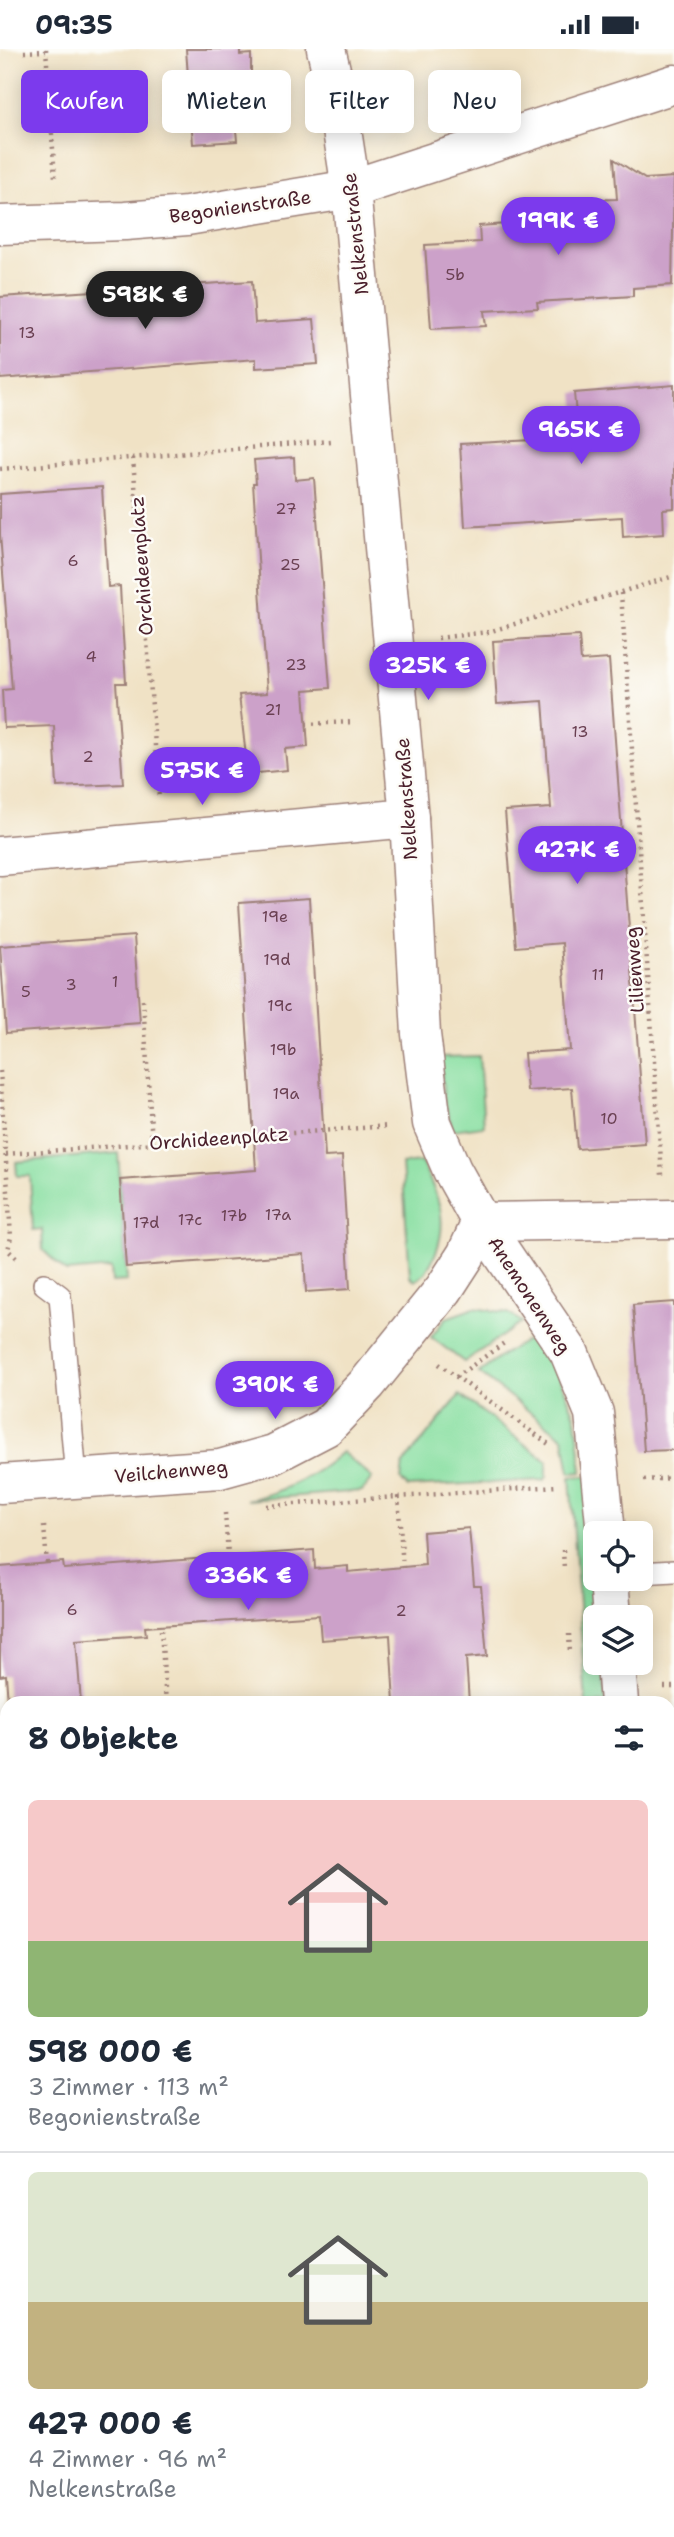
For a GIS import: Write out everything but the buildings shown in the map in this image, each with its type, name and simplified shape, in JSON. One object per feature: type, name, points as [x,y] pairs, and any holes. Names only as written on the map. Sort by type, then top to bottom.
[{"type":"street","name":"Nelkenstraße","points":[[326,49],[336,91],[351,190],[409,818],[421,1034],[432,1123],[452,1170],[481,1221]]},
{"type":"street","name":"Begonienstraße","points":[[0,225],[187,216],[351,190],[674,84]]},
{"type":"street","points":[[0,856],[409,818]]},
{"type":"street","points":[[481,1221],[668,1220]]},
{"type":"street","name":"Anemonenweg","points":[[481,1221],[569,1352],[594,1413],[605,1521]]},
{"type":"street","name":"Veilchenweg","points":[[0,1483],[220,1469],[274,1454],[326,1427],[444,1289],[466,1255],[481,1221]]},
{"type":"street","points":[[617,1675],[618,1696]]},
{"type":"lane","points":[[44,1284],[60,1296],[76,1478]]},
{"type":"lane","points":[[653,1572],[674,1571]]},
{"type":"path","points":[[24,53],[46,50],[47,70]]},
{"type":"path","points":[[51,133],[58,224]]},
{"type":"path","points":[[0,469],[320,443],[374,434]]},
{"type":"path","name":"Orchideenplatz","points":[[133,458],[161,841]]},
{"type":"path","points":[[393,642],[488,632],[674,576]]},
{"type":"path","name":"Lilienweg","points":[[621,593],[661,1161],[668,1220]]},
{"type":"path","points":[[143,1000],[152,1143]]},
{"type":"path","points":[[0,1071],[11,1237],[8,1250]]},
{"type":"path","name":"Orchideenplatz","points":[[6,1154],[432,1123]]},
{"type":"path","points":[[0,1249],[8,1250],[44,1284]]},
{"type":"path","points":[[456,1377],[546,1315]]},
{"type":"path","points":[[404,1338],[548,1441],[552,1449]]},
{"type":"path","points":[[558,1476],[559,1499]]},
{"type":"path","points":[[264,1506],[558,1486]]},
{"type":"path","points":[[398,1496],[403,1568]]},
{"type":"path","points":[[225,1509],[228,1555]]},
{"type":"path","points":[[44,1520],[47,1564]]},
{"type":"path","points":[[562,1540],[565,1581]]},
{"type":"path","points":[[568,1621],[570,1662]]},
{"type":"path","points":[[161,1630],[166,1696]]},
{"type":"green space","points":[[479,1056],[484,1126],[453,1130],[444,1100],[440,1057]]},
{"type":"green space","points":[[118,1153],[127,1281],[112,1282],[111,1268],[66,1272],[43,1250],[42,1229],[33,1230],[30,1176],[17,1176],[16,1162]]},
{"type":"green space","points":[[421,1162],[433,1187],[442,1222],[438,1248],[423,1275],[415,1281],[410,1276],[402,1164]]},
{"type":"green space","points":[[474,1308],[508,1313],[522,1322],[464,1362],[431,1337],[446,1318]]},
{"type":"green space","points":[[534,1336],[558,1374],[576,1418],[582,1472],[570,1473],[564,1438],[479,1373]]},
{"type":"green space","points":[[460,1395],[547,1461],[547,1476],[544,1480],[408,1487],[401,1480],[403,1464]]},
{"type":"green space","points":[[342,1452],[372,1478],[362,1491],[247,1500],[274,1493],[298,1482],[321,1469]]},
{"type":"green space","points":[[588,1476],[592,1521],[583,1521],[583,1591],[595,1591],[595,1605],[583,1605],[583,1661],[570,1477]]},
{"type":"green space","points":[[584,1675],[604,1675],[605,1696],[586,1696]]}]
